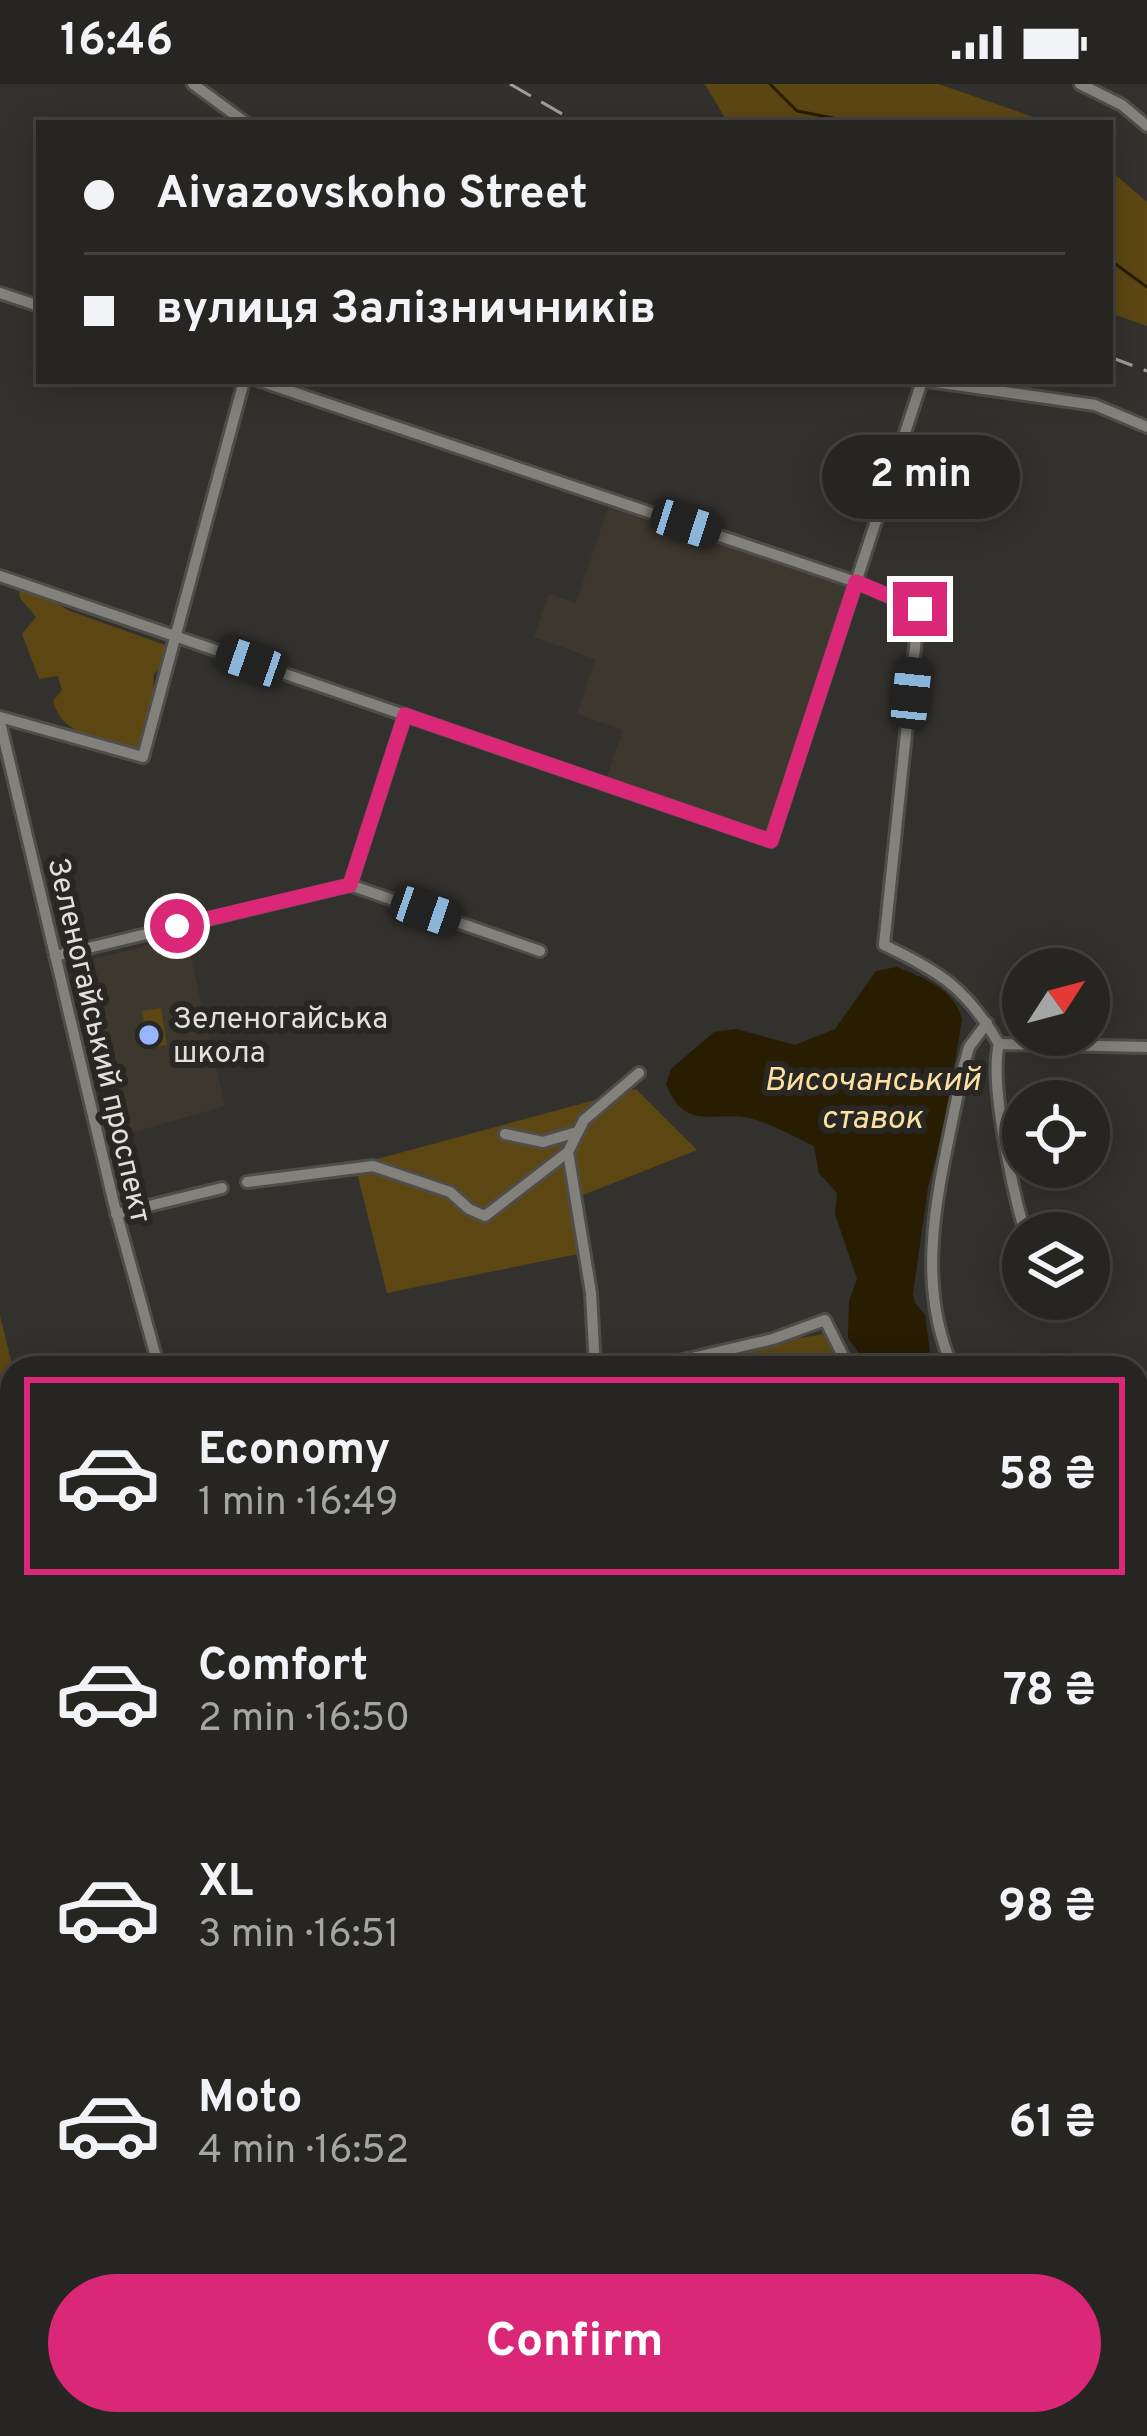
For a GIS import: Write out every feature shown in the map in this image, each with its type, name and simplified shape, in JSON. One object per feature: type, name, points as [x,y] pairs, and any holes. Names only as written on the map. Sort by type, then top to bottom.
[{"type":"street","points":[[193,84],[242,120]]},
{"type":"street","points":[[1080,84],[1147,125]]},
{"type":"street","points":[[0,293],[36,306]]},
{"type":"street","points":[[0,720],[143,757],[243,384]]},
{"type":"street","points":[[269,384],[856,582],[920,609],[884,945],[938,971],[964,993],[999,1044],[993,1065],[995,1090],[1021,1212]]},
{"type":"street","points":[[0,576],[771,841],[924,384]]},
{"type":"street","points":[[946,384],[1095,405],[1147,427]]},
{"type":"street","points":[[350,885],[405,715]]},
{"type":"street","name":"Зеленогайський проспект","points":[[0,720],[116,1214],[156,1356]]},
{"type":"street","points":[[55,956],[350,885],[540,951]]},
{"type":"street","points":[[946,1356],[934,1319],[929,1260],[962,1072],[969,1047],[987,1023]]},
{"type":"street","points":[[999,1044],[1147,1047]]},
{"type":"street","points":[[247,1182],[373,1166],[450,1192],[485,1216],[568,1152],[584,1120],[639,1073]]},
{"type":"street","points":[[506,1133],[543,1142],[577,1132]]},
{"type":"street","points":[[568,1152],[591,1293],[595,1356]]},
{"type":"street","points":[[116,1214],[222,1188]]},
{"type":"street","points":[[700,1356],[773,1339],[825,1320],[843,1356]]},
{"type":"shaded area","points":[[705,84],[938,84],[1042,120],[726,120]]},
{"type":"shaded area","points":[[1113,173],[1147,202],[1147,326],[1113,314]]},
{"type":"shaded area","points":[[610,502],[853,584],[768,836],[606,780],[623,730],[577,714],[595,659],[534,637],[549,594],[576,603]]},
{"type":"shaded area","points":[[19,590],[165,645],[138,748],[87,735],[58,714],[53,701],[62,690],[58,676],[39,679],[22,634],[36,617]]},
{"type":"shaded area","name":"Зеленогайська школа","points":[[186,936],[225,1106],[113,1138],[72,964]]},
{"type":"shaded area","points":[[161,1008],[167,1045],[148,1048],[142,1011]]},
{"type":"shaded area","points":[[636,1089],[697,1150],[568,1201],[583,1253],[387,1293],[355,1165]]},
{"type":"shaded area","points":[[0,1316],[10,1356],[0,1356]]},
{"type":"shaded area","points":[[829,1333],[833,1356],[698,1356]]},
{"type":"water","name":"Височанський ставок","points":[[897,967],[928,981],[953,1001],[962,1020],[928,1187],[913,1294],[925,1315],[930,1352],[921,1356],[861,1356],[848,1338],[849,1301],[857,1279],[835,1214],[837,1193],[819,1173],[814,1146],[753,1119],[692,1114],[674,1099],[666,1084],[671,1069],[714,1032],[736,1029],[795,1045],[835,1029],[876,971]]},
{"type":"waterway","points":[[770,84],[797,111],[844,120]]},
{"type":"waterway","points":[[1113,262],[1147,287]]},
{"type":"railway","points":[[510,84],[573,120]]},
{"type":"railway","points":[[1113,358],[1147,371]]},
{"type":"place","name":"Зеленогайська школа","points":[[149,1035]]},
{"type":"route","points":[[177,926],[350,885],[405,715],[771,841],[856,582],[920,609]]}]
